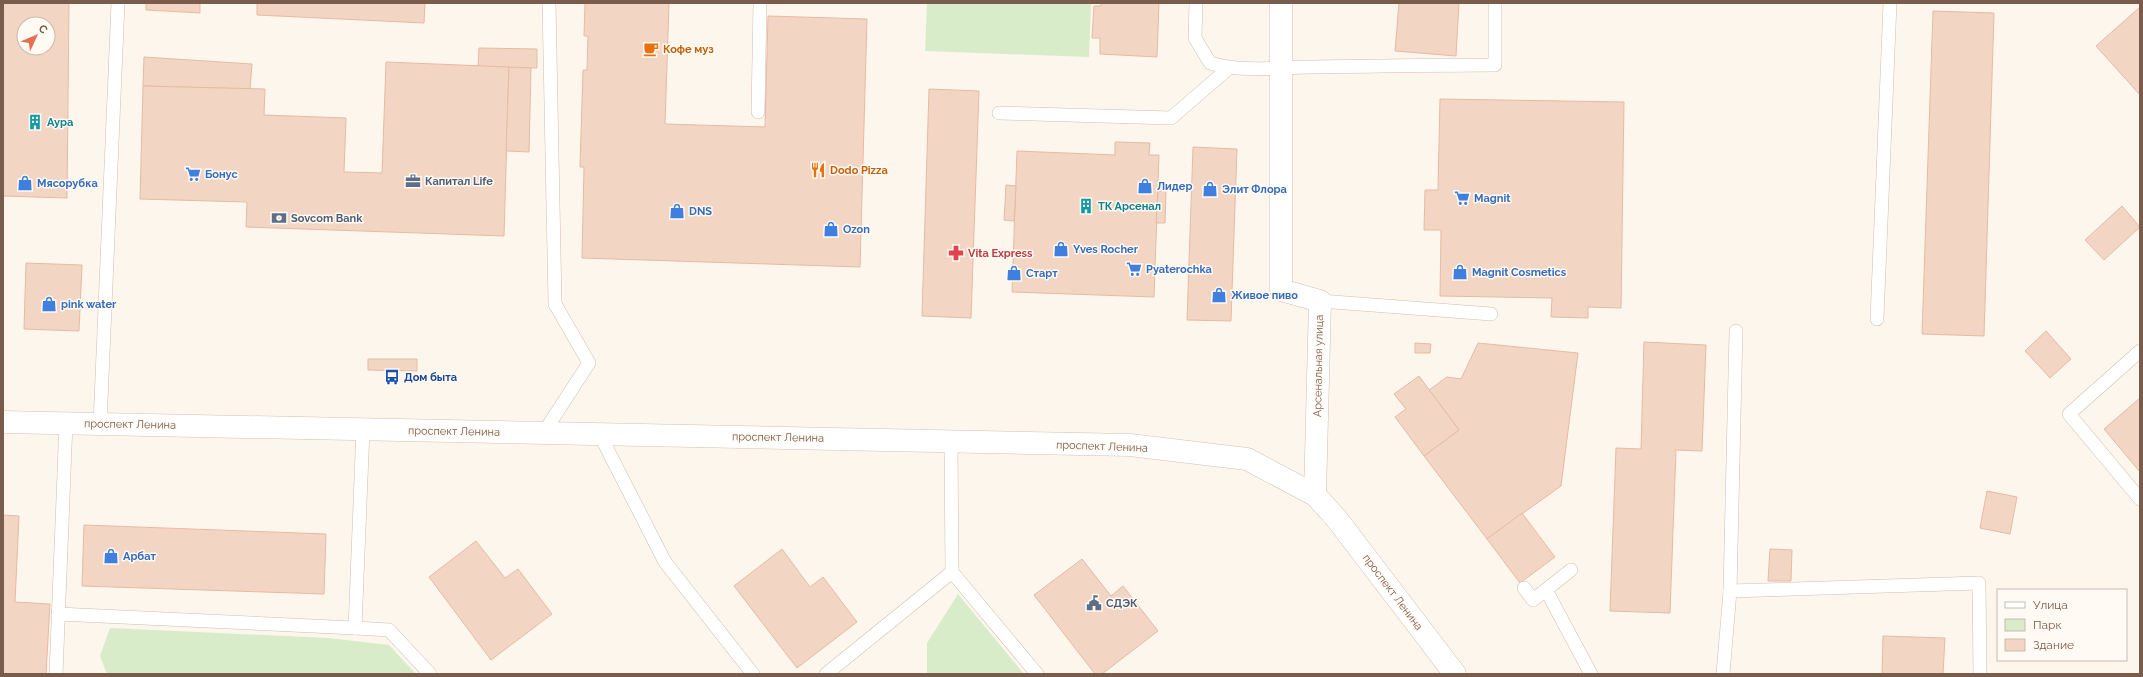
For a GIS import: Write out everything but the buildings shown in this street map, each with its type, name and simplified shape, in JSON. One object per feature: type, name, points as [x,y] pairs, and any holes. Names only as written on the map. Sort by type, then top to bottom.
[{"type":"main road","name":"Арсенальная улица","points":[[1281,3],[1282,290],[1320,301],[1316,495]]},
{"type":"main road","name":"проспект Ленина","points":[[3,422],[1130,445],[1247,459],[1316,495],[1336,518],[1455,674]]},
{"type":"lane","points":[[100,424],[118,3]]},
{"type":"lane","points":[[544,432],[589,363],[555,304],[549,3]]},
{"type":"lane","points":[[758,112],[760,3]]},
{"type":"lane","points":[[1196,3],[1195,38],[1210,63],[1229,68],[1495,64],[1495,3]]},
{"type":"lane","points":[[1877,319],[1890,3]]},
{"type":"lane","points":[[999,113],[1171,118],[1229,68]]},
{"type":"lane","points":[[1320,301],[1490,314]]},
{"type":"lane","points":[[1723,674],[1730,591],[1736,331]]},
{"type":"lane","points":[[2140,351],[2069,414],[2140,499]]},
{"type":"lane","points":[[56,674],[66,423]]},
{"type":"lane","points":[[355,628],[363,429]]},
{"type":"lane","points":[[600,433],[665,562],[753,674]]},
{"type":"lane","points":[[951,442],[952,572],[1037,674]]},
{"type":"lane","points":[[1524,588],[1533,600],[1572,570]]},
{"type":"lane","points":[[826,674],[952,572]]},
{"type":"lane","points":[[1730,591],[1979,583],[1980,674]]},
{"type":"lane","points":[[1546,590],[1591,674]]},
{"type":"lane","points":[[58,614],[389,630],[430,674]]},
{"type":"green space","points":[[927,3],[1091,3],[1089,57],[925,51]]},
{"type":"green space","points":[[958,594],[1024,674],[927,674],[927,643]]},
{"type":"green space","points":[[110,628],[329,638],[389,645],[416,674],[107,674],[100,656]]},
{"type":"place","name":"Кофе муз","points":[[651,49]]},
{"type":"place","name":"Аура","points":[[35,122]]},
{"type":"place","name":"Dodo Pizza","points":[[818,170]]},
{"type":"place","name":"Бонус","points":[[193,174]]},
{"type":"place","name":"Капитал Life","points":[[413,181]]},
{"type":"place","name":"Мясорубка","points":[[25,183]]},
{"type":"place","name":"Лидер","points":[[1145,186]]},
{"type":"place","name":"Элит Флора","points":[[1210,189]]},
{"type":"place","name":"Magnit","points":[[1462,198]]},
{"type":"place","name":"ТК Арсенал","points":[[1086,206]]},
{"type":"place","name":"DNS","points":[[677,211]]},
{"type":"place","name":"Sovcom Bank","points":[[279,218]]},
{"type":"place","name":"Ozon","points":[[831,229]]},
{"type":"place","name":"Yves Rocher","points":[[1061,249]]},
{"type":"place","name":"Vita Express","points":[[956,253]]},
{"type":"place","name":"Pyaterochka","points":[[1134,269]]},
{"type":"place","name":"Magnit Cosmetics","points":[[1460,272]]},
{"type":"place","name":"Старт","points":[[1014,273]]},
{"type":"place","name":"Живое пиво","points":[[1219,295]]},
{"type":"place","name":"pink water","points":[[49,304]]},
{"type":"place","name":"Дом быта","points":[[392,377]]},
{"type":"place","name":"Арбат","points":[[111,556]]},
{"type":"place","name":"СДЭК","points":[[1094,603]]}]
